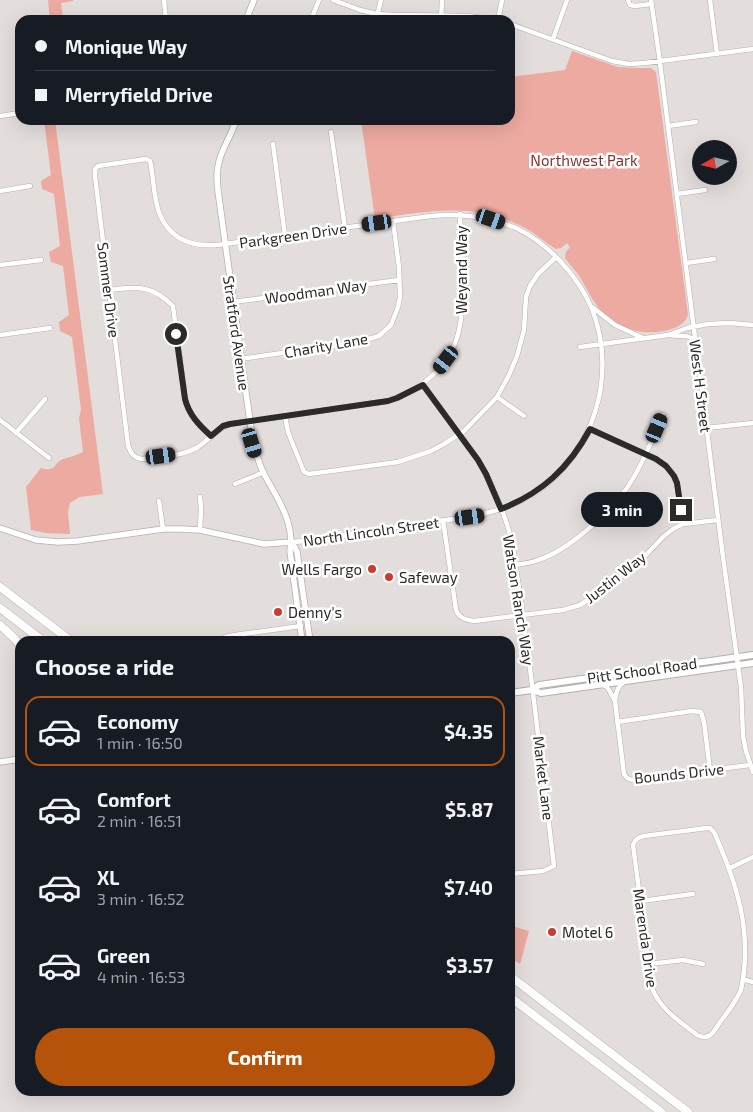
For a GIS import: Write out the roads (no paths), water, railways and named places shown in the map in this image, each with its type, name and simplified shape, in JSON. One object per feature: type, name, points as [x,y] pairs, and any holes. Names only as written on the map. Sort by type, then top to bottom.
[{"type":"highway","points":[[0,588],[64,636]]},
{"type":"highway","points":[[0,608],[36,636]]},
{"type":"highway","points":[[0,625],[15,640]]},
{"type":"highway","points":[[515,980],[688,1112]]},
{"type":"highway","points":[[515,1001],[661,1112]]},
{"type":"main road","name":"Pitt School Road","points":[[532,690],[539,685],[753,655]]},
{"type":"main road","name":"Pitt School Road","points":[[515,692],[532,690],[541,693],[753,663]]},
{"type":"street","points":[[164,0],[166,15]]},
{"type":"street","points":[[248,15],[254,0]]},
{"type":"street","points":[[313,15],[319,0]]},
{"type":"street","points":[[333,0],[360,10],[386,15]]},
{"type":"street","points":[[378,14],[381,0]]},
{"type":"street","points":[[442,0],[442,15]]},
{"type":"street","points":[[498,15],[502,0]]},
{"type":"street","points":[[553,39],[567,0]]},
{"type":"street","points":[[628,0],[630,5],[635,6],[651,2]]},
{"type":"street","points":[[710,0],[717,54]]},
{"type":"street","name":"West H Street","points":[[651,2],[741,687],[743,736],[753,772]]},
{"type":"street","points":[[515,26],[622,63],[660,62],[753,49]]},
{"type":"street","points":[[0,116],[15,114]]},
{"type":"street","points":[[668,126],[696,122]]},
{"type":"street","name":"Stratford Avenue","points":[[235,125],[221,156],[217,172],[218,191],[252,443],[257,459],[284,510],[292,542],[297,552],[309,636]]},
{"type":"street","points":[[331,132],[345,228]]},
{"type":"street","points":[[273,144],[285,236]]},
{"type":"street","name":"Parkgreen Drive","points":[[127,162],[146,159],[150,161],[159,214],[174,235],[193,244],[205,246],[225,244],[431,216],[460,214],[491,219],[517,228],[542,244],[572,274],[592,307],[601,344]]},
{"type":"street","name":"Sommer Drive","points":[[127,162],[98,166],[95,169],[94,176],[128,445]]},
{"type":"street","points":[[0,190],[30,186]]},
{"type":"street","points":[[677,194],[705,190]]},
{"type":"street","name":"Weyand Way","points":[[128,445],[130,453],[135,458],[141,459],[181,453],[189,451],[204,442],[223,426],[230,424],[388,401],[423,385],[435,375],[446,360],[456,340],[460,326],[462,308],[460,214]]},
{"type":"street","name":"Charity Lane","points":[[240,359],[359,342],[379,336],[391,324],[396,315],[400,297],[398,250],[393,221]]},
{"type":"street","points":[[285,416],[288,432],[304,472],[309,474],[398,462],[431,451],[460,434],[497,398],[517,356],[524,330],[526,297],[530,286],[538,274],[556,257]]},
{"type":"street","points":[[686,262],[714,259]]},
{"type":"street","points":[[0,265],[41,260]]},
{"type":"street","name":"Woodman Way","points":[[233,302],[399,280]]},
{"type":"street","points":[[109,290],[145,288],[156,292],[173,306],[187,408],[196,422],[211,436]]},
{"type":"street","points":[[592,307],[612,324],[644,338]]},
{"type":"street","points":[[580,347],[668,335],[694,326],[723,323],[753,324]]},
{"type":"street","points":[[0,335],[50,328]]},
{"type":"street","points":[[668,335],[688,336],[696,342]]},
{"type":"street","name":"North Lincoln Street","points":[[0,528],[36,540],[58,542],[163,529],[200,530],[259,543],[273,544],[483,515],[526,498],[549,482],[571,459],[590,429],[597,409],[602,386],[601,344]]},
{"type":"street","name":"Watson Ranch Way","points":[[423,385],[478,460],[486,474],[509,530],[532,690]]},
{"type":"street","points":[[497,398],[524,416]]},
{"type":"street","points":[[16,432],[45,399]]},
{"type":"street","points":[[515,565],[547,557],[575,539],[611,508],[627,487],[646,454],[663,415]]},
{"type":"street","points":[[0,420],[49,458]]},
{"type":"street","points":[[706,428],[753,423]]},
{"type":"street","points":[[590,429],[646,454],[666,466],[677,483],[683,524]]},
{"type":"street","points":[[235,484],[264,472]]},
{"type":"street","points":[[200,497],[200,530]]},
{"type":"street","points":[[159,501],[163,529]]},
{"type":"street","name":"Justin Way","points":[[443,520],[456,610],[461,617],[474,621],[563,610],[580,605],[605,589],[642,559],[673,529],[683,524],[718,520]]},
{"type":"street","name":"Stratford Avenue","points":[[292,542],[290,551],[301,636]]},
{"type":"street","points":[[230,636],[308,625]]},
{"type":"street","name":"Bounds Drive","points":[[624,682],[617,689],[615,702],[624,774],[627,778],[632,780],[750,765]]},
{"type":"street","points":[[602,684],[606,686],[615,702]]},
{"type":"street","name":"Market Lane","points":[[515,874],[543,871],[554,866],[532,690]]},
{"type":"street","points":[[617,722],[692,711],[702,712],[710,770]]},
{"type":"street","points":[[0,762],[15,760]]},
{"type":"street","name":"Marenda Drive","points":[[730,868],[714,832],[710,828],[638,837],[633,845],[652,988],[663,1007],[703,1038],[707,1038],[716,1030],[734,1003],[745,980]]},
{"type":"street","points":[[744,898],[730,868],[753,857]]},
{"type":"street","points":[[641,901],[694,894]]},
{"type":"street","points":[[750,959],[745,980],[753,982]]},
{"type":"street","points":[[649,964],[683,960],[703,964]]},
{"type":"place","name":"Wells Fargo","points":[[372,569]]},
{"type":"place","name":"Safeway","points":[[389,577]]},
{"type":"place","name":"Denny's","points":[[278,612]]},
{"type":"place","name":"Motel 6","points":[[552,932]]},
{"type":"park label","name":"Northwest Park","points":[[584,160]]}]
